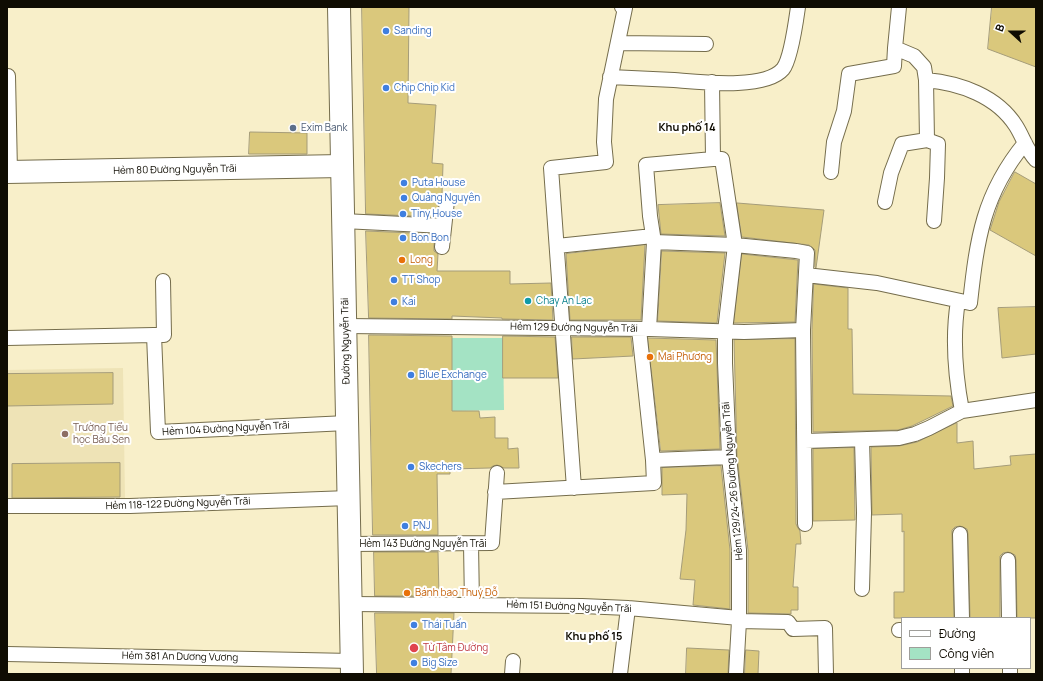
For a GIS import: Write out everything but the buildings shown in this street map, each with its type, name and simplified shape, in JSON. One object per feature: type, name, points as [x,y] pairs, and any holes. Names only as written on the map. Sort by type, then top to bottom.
[{"type":"main road","name":"Đường Nguyễn Trãi","points":[[339,7],[352,668]]},
{"type":"main road","name":"Hẻm 80 Đường Nguyễn Trãi","points":[[9,172],[342,166]]},
{"type":"lane","points":[[574,488],[551,168],[606,162],[604,121],[606,99],[626,8],[622,7]]},
{"type":"lane","points":[[610,77],[736,83],[764,79],[777,74],[783,69],[789,55],[798,7]]},
{"type":"lane","points":[[831,172],[834,142],[844,111],[849,74],[894,66],[899,7]]},
{"type":"lane","points":[[618,43],[706,44]]},
{"type":"lane","points":[[895,48],[914,56],[924,67],[926,80],[927,140]]},
{"type":"lane","points":[[7,76],[9,172]]},
{"type":"lane","points":[[926,80],[960,86],[980,94],[994,103],[1010,117],[1032,157],[1036,160]]},
{"type":"lane","points":[[495,492],[654,483],[644,329],[654,239],[650,216],[646,165],[713,159],[712,82]]},
{"type":"lane","points":[[885,202],[891,173],[902,144],[927,140],[938,144],[934,221]]},
{"type":"lane","points":[[806,275],[877,283],[970,303],[976,253],[989,201],[1011,160],[1025,143]]},
{"type":"lane","name":"Hẻm 129/24-26 Đường Nguyễn Trãi","points":[[713,159],[722,159],[735,245],[725,331],[725,371],[729,457],[738,539],[740,583],[736,674]]},
{"type":"lane","points":[[442,247],[447,201]]},
{"type":"lane","points":[[343,221],[444,226]]},
{"type":"lane","points":[[557,246],[654,239],[735,245],[807,253],[803,330],[805,524]]},
{"type":"lane","points":[[7,338],[164,335],[163,280]]},
{"type":"lane","points":[[958,301],[955,323],[955,364],[962,411]]},
{"type":"lane","name":"Hẻm 129 Đường Nguyễn Trãi","points":[[345,326],[725,331],[803,330]]},
{"type":"lane","name":"Hẻm 104 Đường Nguyễn Trãi","points":[[154,335],[158,432],[347,423]]},
{"type":"lane","points":[[805,441],[899,438],[915,434],[943,422],[962,411],[1036,400]]},
{"type":"lane","points":[[862,440],[864,513],[862,589]]},
{"type":"lane","points":[[653,460],[729,457]]},
{"type":"lane","name":"Hẻm 143 Đường Nguyễn Trãi","points":[[350,544],[492,544],[496,472]]},
{"type":"lane","name":"Hẻm 118-122 Đường Nguyễn Trãi","points":[[7,506],[130,506],[349,498]]},
{"type":"lane","points":[[960,534],[962,617]]},
{"type":"lane","points":[[471,544],[472,604]]},
{"type":"lane","points":[[1008,560],[1009,617]]},
{"type":"lane","name":"Hẻm 151 Đường Nguyễn Trãi","points":[[351,604],[582,606],[628,608],[739,620],[788,622],[793,629],[825,628],[826,674]]},
{"type":"lane","points":[[620,674],[628,608]]},
{"type":"lane","name":"Hẻm 381 An Dương Vương","points":[[7,654],[352,668]]},
{"type":"shaded area","name":"Trường Tiểu học Bàu Sen","points":[[123,368],[125,499],[7,501],[7,370]]},
{"type":"green space","points":[[452,338],[503,338],[504,410],[452,411]]},
{"type":"place","name":"Sanding","points":[[386,31]]},
{"type":"place","name":"Chip Chip Kid","points":[[386,88]]},
{"type":"place","name":"Exim Bank","points":[[293,128]]},
{"type":"place","name":"Puta House","points":[[404,183]]},
{"type":"place","name":"Quảng Nguyên","points":[[404,198]]},
{"type":"place","name":"Tiny House","points":[[403,214]]},
{"type":"place","name":"Bon Bon","points":[[403,238]]},
{"type":"place","name":"Long","points":[[402,260]]},
{"type":"place","name":"TT Shop","points":[[394,280]]},
{"type":"place","name":"Chay An Lạc","points":[[528,301]]},
{"type":"place","name":"Kai","points":[[394,302]]},
{"type":"place","name":"Mai Phương","points":[[650,357]]},
{"type":"place","name":"Blue Exchange","points":[[411,375]]},
{"type":"place","name":"Trường Tiểu học Bàu Sen","points":[[65,434]]},
{"type":"place","name":"Skechers","points":[[411,467]]},
{"type":"place","name":"PNJ","points":[[405,526]]},
{"type":"place","name":"Bánh bao Thuý Đỗ","points":[[407,593]]},
{"type":"place","name":"Thái Tuấn","points":[[414,625]]},
{"type":"place","name":"Từ Tâm Đường","points":[[414,648]]},
{"type":"place","name":"Big Size","points":[[414,663]]},
{"type":"district","name":"Khu phố 14","points":[[687,128]]},
{"type":"district","name":"Khu phố 15","points":[[594,637]]}]
